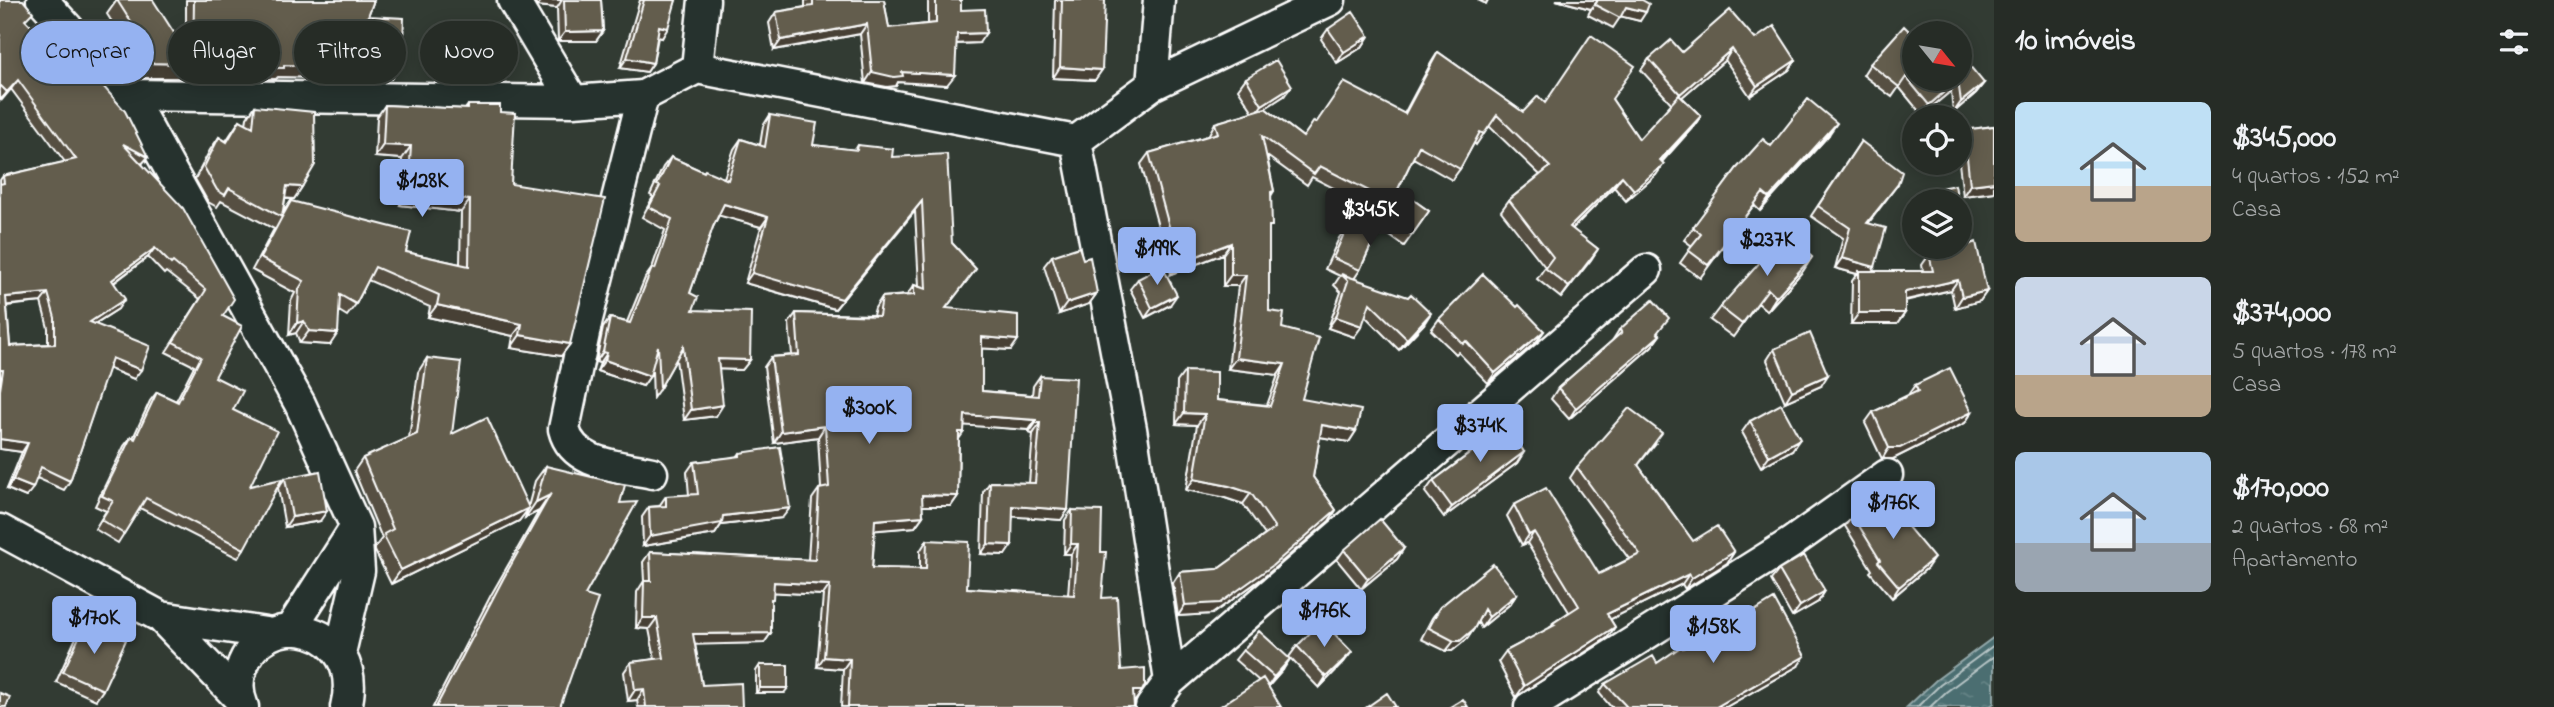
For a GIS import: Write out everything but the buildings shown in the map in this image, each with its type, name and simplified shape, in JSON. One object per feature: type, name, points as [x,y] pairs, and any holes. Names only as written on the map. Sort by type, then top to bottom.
[{"type":"street","points":[[513,0],[573,101]]},
{"type":"street","points":[[697,68],[704,0]]},
{"type":"street","points":[[1152,85],[1159,0]]},
{"type":"street","points":[[129,95],[573,101],[643,96],[697,68],[1076,141],[1152,85],[1330,0]]},
{"type":"street","points":[[52,4],[129,95],[300,404],[356,527],[359,571],[340,653]]},
{"type":"street","points":[[643,96],[587,319],[564,429],[567,442],[576,452],[588,459],[652,473]]},
{"type":"street","points":[[1076,141],[1131,429],[1170,681]]},
{"type":"street","points":[[1151,707],[1170,681],[1646,270]]},
{"type":"street","points":[[1530,707],[1791,544],[1887,475]]},
{"type":"street","points":[[241,703],[238,679],[244,660],[256,645],[281,632],[356,527]]},
{"type":"street","points":[[0,530],[161,617],[241,703]]},
{"type":"street","points":[[161,617],[281,632],[309,631],[327,640],[340,653],[348,671],[350,690],[346,707]]},
{"type":"water","points":[[1994,637],[1994,703],[1989,707],[1907,707],[1936,680]]}]
